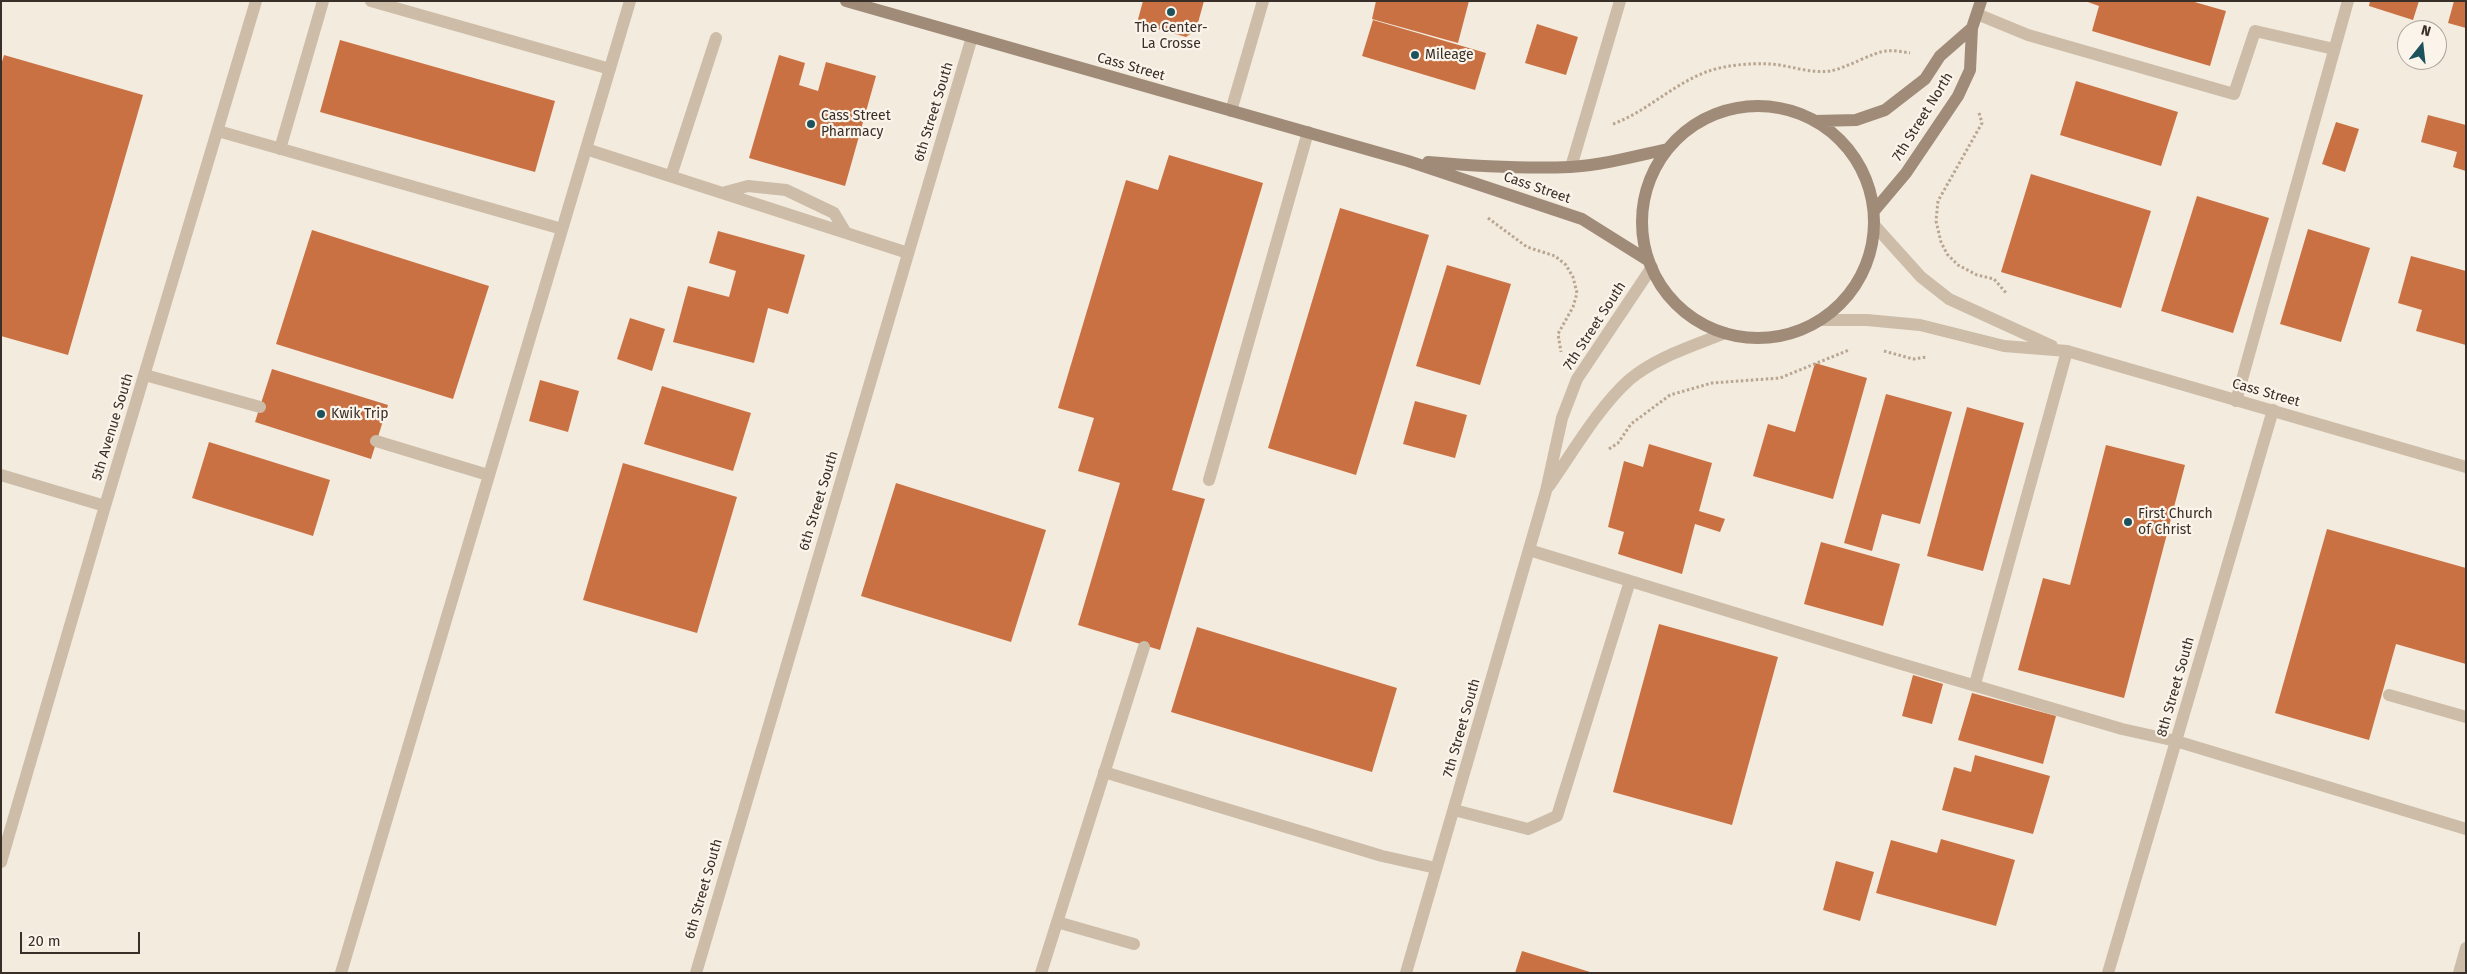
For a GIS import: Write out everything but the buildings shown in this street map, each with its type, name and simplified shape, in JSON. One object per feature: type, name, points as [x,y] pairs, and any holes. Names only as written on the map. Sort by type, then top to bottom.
[{"type":"main road","name":"Cass Street","points":[[846,1],[1408,161],[1582,219],[1651,264]]},
{"type":"main road","name":"7th Street North","points":[[1874,212],[1906,173],[1958,96],[1970,70],[1972,28],[1981,1]]},
{"type":"main road","name":"7th Street North","points":[[1815,121],[1856,120],[1885,110],[1925,79],[1940,56],[1972,28]]},
{"type":"main road","points":[[1770,106],[1793,112],[1815,121],[1834,135],[1848,149],[1860,166],[1869,185],[1874,212],[1874,226],[1870,254],[1859,280],[1842,302],[1820,320],[1798,331],[1774,337],[1749,338],[1725,333],[1702,323],[1680,307],[1662,286],[1651,264],[1643,234],[1643,207],[1650,180],[1668,149],[1682,135],[1701,121],[1722,112],[1746,107],[1770,106]]},
{"type":"main road","name":"Cass Street","points":[[1408,161],[1508,168],[1571,167],[1609,162],[1668,149]]},
{"type":"street","name":"5th Avenue South","points":[[1,862],[104,506],[145,375],[256,1]]},
{"type":"street","points":[[280,149],[323,1]]},
{"type":"street","points":[[371,1],[394,4],[610,69]]},
{"type":"street","points":[[341,973],[630,1]]},
{"type":"street","points":[[1232,111],[1263,1]]},
{"type":"street","points":[[1571,167],[1620,1]]},
{"type":"street","points":[[2236,400],[2348,1]]},
{"type":"street","points":[[1976,14],[2028,36],[2234,94],[2254,31],[2334,50]]},
{"type":"street","name":"6th Street South","points":[[696,973],[972,37]]},
{"type":"street","points":[[671,176],[716,38]]},
{"type":"street","points":[[218,131],[562,229]]},
{"type":"street","points":[[1209,480],[1308,132]]},
{"type":"street","points":[[586,149],[908,252]]},
{"type":"street","points":[[722,193],[748,186],[786,190],[834,212],[846,233]]},
{"type":"street","name":"Cass Street","points":[[1874,226],[1921,277],[1949,299],[2063,350],[2466,467]]},
{"type":"street","name":"7th Street South","points":[[1406,973],[1546,490],[1562,418],[1577,380],[1651,264]]},
{"type":"street","name":"Cass Street","points":[[1820,320],[1867,320],[1920,325],[2004,346],[2063,350]]},
{"type":"street","name":"7th Street South","points":[[1546,490],[1612,398],[1630,379],[1659,360],[1725,333]]},
{"type":"street","points":[[1975,684],[2063,350]]},
{"type":"street","points":[[145,375],[260,407]]},
{"type":"street","name":"8th Street South","points":[[2108,973],[2273,410]]},
{"type":"street","points":[[376,441],[488,475]]},
{"type":"street","points":[[1,475],[104,506]]},
{"type":"street","points":[[1529,550],[2122,729],[2176,741],[2466,829]]},
{"type":"street","points":[[1454,810],[1528,829],[1557,816],[1630,581]]},
{"type":"street","points":[[1042,973],[1144,647]]},
{"type":"street","points":[[2389,694],[2466,717]]},
{"type":"street","points":[[1104,772],[1382,856],[1436,868]]},
{"type":"street","points":[[1058,922],[1134,944]]},
{"type":"street","points":[[2459,973],[2466,948]]},
{"type":"path","points":[[1581,132],[1629,118],[1688,81],[1706,72],[1749,64],[1770,64],[1813,71],[1830,71],[1863,61],[1886,50]]},
{"type":"path","points":[[1982,123],[1938,201],[1936,221],[1941,242],[1947,254],[1958,265],[1977,275],[1994,280]]},
{"type":"path","points":[[1527,247],[1555,256],[1566,265],[1572,277],[1577,293],[1573,307],[1558,334]]},
{"type":"path","points":[[1618,443],[1631,424],[1670,395],[1712,383],[1780,378],[1822,359],[1852,349]]},
{"type":"path","points":[[1881,350],[1913,359]]},
{"type":"place","name":"The Center- La Crosse","points":[[1171,12]]},
{"type":"place","name":"Mileage","points":[[1415,55]]},
{"type":"place","name":"Cass Street Pharmacy","points":[[811,124]]},
{"type":"place","name":"Kwik Trip","points":[[321,414]]},
{"type":"place","name":"First Church of Christ","points":[[2128,522]]}]
